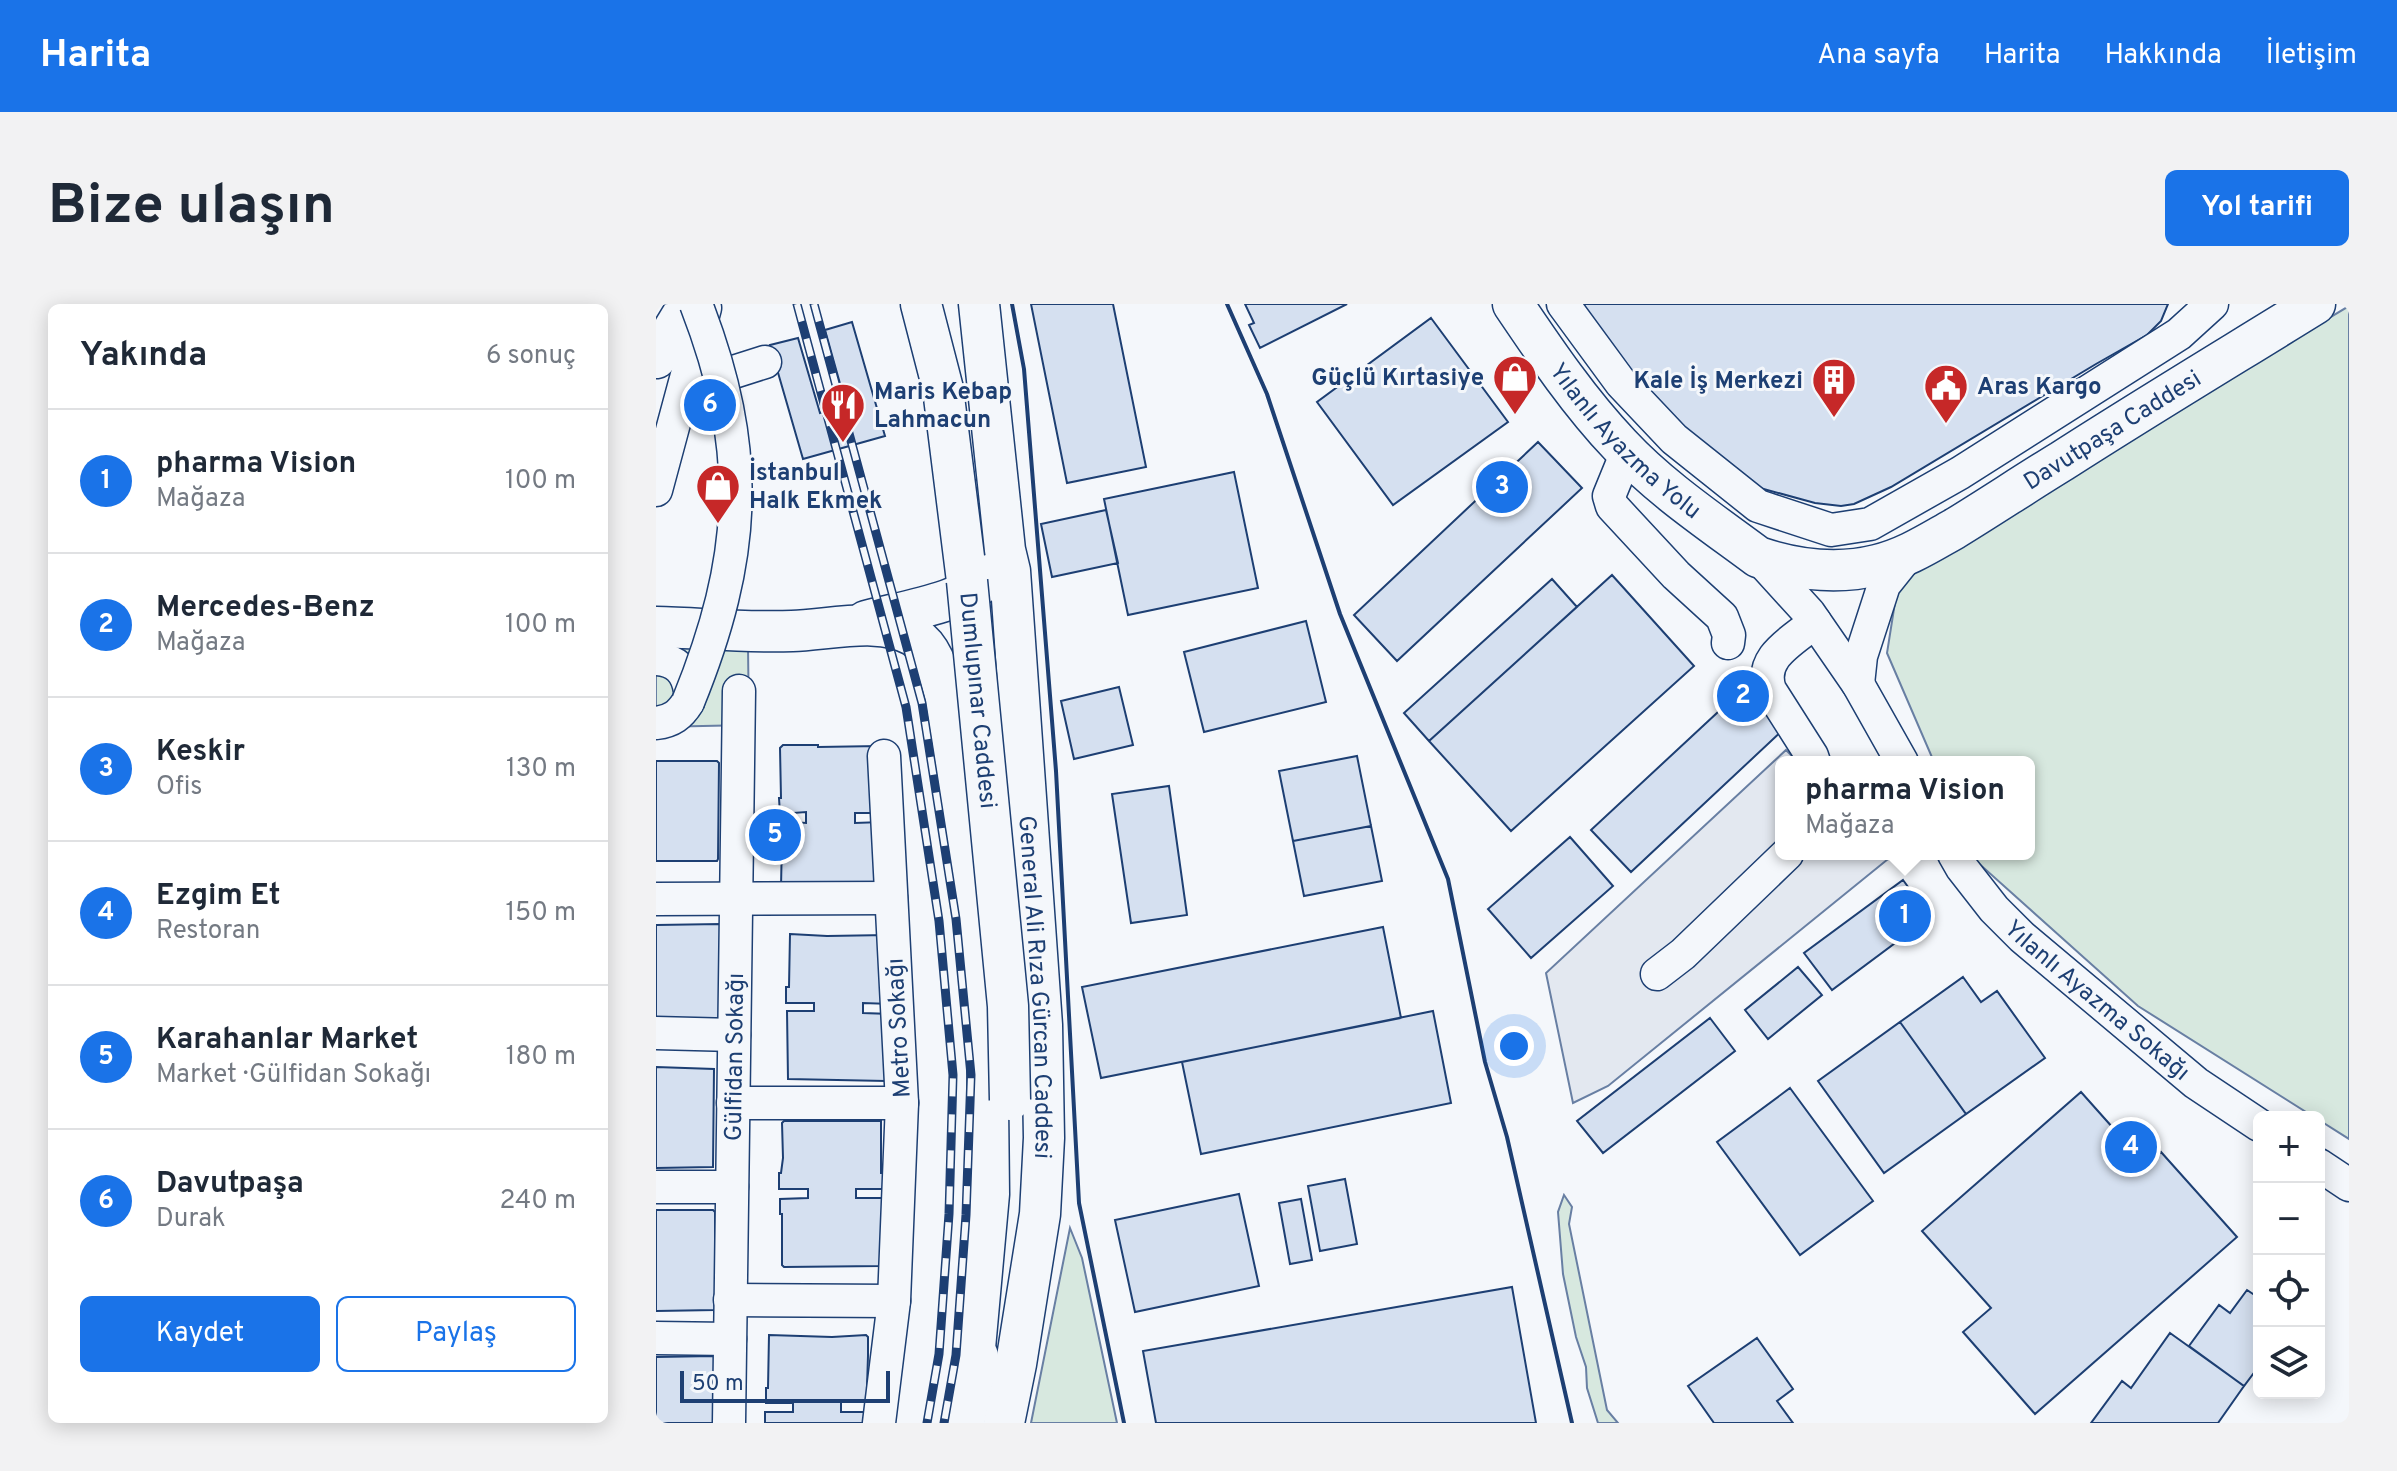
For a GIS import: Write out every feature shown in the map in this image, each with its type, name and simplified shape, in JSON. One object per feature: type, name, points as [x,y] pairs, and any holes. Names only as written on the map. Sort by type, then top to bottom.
[{"type":"main road","points":[[656,358],[689,304]]},
{"type":"main road","name":"Dumlupınar Caddesi","points":[[921,304],[943,389],[967,581],[1008,1006],[1010,1100]]},
{"type":"main road","points":[[847,626],[950,599],[985,581],[998,567],[1005,550],[979,304]]},
{"type":"main road","name":"Yılanlı Ayazma Yolu","points":[[1513,304],[1548,356],[1627,452],[1694,509],[1758,557]]},
{"type":"main road","name":"Davutpaşa Caddesi","points":[[1758,557],[1821,571],[1876,565],[1908,555],[1967,521],[2295,308]]},
{"type":"main road","name":"General Ali Rıza Gürcan Caddesi","points":[[1004,1423],[1040,1214],[1044,1138],[1042,1025],[1010,571],[1005,550]]},
{"type":"main road","points":[[656,627],[792,631],[847,626],[895,628],[916,637],[929,651],[939,673],[967,836],[987,1013],[989,1194],[972,1381]]},
{"type":"main road","name":"General Ali Rıza Gürcan Caddesi","points":[[964,1423],[999,1266],[1008,1197],[1010,1100]]},
{"type":"street","points":[[656,723],[676,718],[707,656],[732,557],[737,506],[735,451],[726,397],[712,345],[696,304]]},
{"type":"street","points":[[656,490],[706,304]]},
{"type":"street","points":[[1563,304],[1621,383],[1674,439],[1758,506],[1831,530],[1870,524],[1960,473],[2179,334],[2212,304]]},
{"type":"street","points":[[721,376],[765,362]]},
{"type":"street","points":[[1627,452],[1609,496],[1612,506],[1676,575],[1722,617],[1729,635],[1728,643]]},
{"type":"street","points":[[1858,684],[1861,656],[1884,585],[1908,555]]},
{"type":"street","points":[[1758,557],[1815,622],[1858,684],[1899,756]]},
{"type":"street","points":[[1812,756],[1766,680],[1771,660],[1815,622]]},
{"type":"street","points":[[656,659],[677,665],[688,681],[689,696]]},
{"type":"street","name":"Gülfidan Sokağı","points":[[729,1423],[739,691]]},
{"type":"street","name":"Metro Sokağı","points":[[879,1423],[894,1301],[902,1103],[884,756]]},
{"type":"street","points":[[1657,974],[1683,954],[1781,860]]},
{"type":"street","name":"Yılanlı Ayazma Sokağı","points":[[1957,860],[1994,909],[2022,937],[2196,1083],[2253,1121]]},
{"type":"street","points":[[656,899],[891,898]]},
{"type":"street","points":[[656,1033],[734,1035]]},
{"type":"street","points":[[733,1103],[902,1103]]},
{"type":"street","points":[[2325,1169],[2349,1185]]},
{"type":"street","points":[[656,1187],[732,1187]]},
{"type":"street","points":[[730,1300],[894,1301]]},
{"type":"street","points":[[656,1338],[730,1339]]},
{"type":"shaded area","points":[[2349,306],[2349,1139],[2325,1124],[2325,1111],[2304,1111],[2138,1006],[1976,861],[2035,860],[2035,756],[1931,756],[1887,653],[1899,577]]},
{"type":"shaded area","points":[[656,646],[748,647],[749,725],[656,727]]},
{"type":"shaded area","points":[[1775,760],[1775,860],[1887,860],[1608,1086],[1573,1103],[1546,973]]},
{"type":"shaded area","points":[[1564,1195],[1572,1207],[1569,1224],[1607,1410],[1618,1423],[1598,1423],[1587,1388],[1586,1367],[1576,1337],[1563,1274],[1558,1212]]},
{"type":"shaded area","points":[[1070,1228],[1082,1258],[1117,1423],[1031,1423]]},
{"type":"building","points":[[1031,304],[1113,304],[1146,467],[1067,483]]},
{"type":"building","points":[[1245,304],[1347,304],[1260,348],[1249,325],[1254,323]]},
{"type":"building","name":"Kale İş Merkezi","points":[[1576,304],[2168,304],[2161,321],[2147,335],[1891,487],[1854,504],[1841,506],[1815,503],[1760,488],[1685,438]]},
{"type":"building","points":[[1431,318],[1508,422],[1393,505],[1317,402]]},
{"type":"building","points":[[852,322],[885,436],[803,459],[770,345],[798,338],[820,413],[846,405],[825,330]]},
{"type":"building","points":[[1538,442],[1582,488],[1397,661],[1354,615]]},
{"type":"building","points":[[1234,472],[1258,588],[1128,615],[1104,499]]},
{"type":"building","points":[[1106,510],[1118,563],[1052,577],[1041,524]]},
{"type":"building","points":[[1612,575],[1694,666],[1511,831],[1429,741]]},
{"type":"building","points":[[1552,579],[1577,607],[1429,741],[1404,713]]},
{"type":"building","points":[[1306,621],[1326,702],[1204,732],[1184,652]]},
{"type":"building","points":[[1746,686],[1785,728],[1631,872],[1591,830]]},
{"type":"building","points":[[1119,687],[1133,745],[1074,759],[1061,701]]},
{"type":"building","points":[[783,745],[879,746],[884,813],[855,813],[855,823],[882,822],[880,890],[781,888],[782,837],[779,837],[779,821],[806,823],[806,812],[780,814],[780,748]]},
{"type":"building","points":[[1357,756],[1371,826],[1293,841],[1279,771]]},
{"type":"building","points":[[656,761],[719,763],[717,861],[656,861]]},
{"type":"building","points":[[1169,786],[1187,915],[1131,923],[1112,794]]},
{"type":"building","points":[[1371,826],[1382,881],[1304,896],[1293,841]]},
{"type":"building","points":[[1570,837],[1613,886],[1531,958],[1488,909]]},
{"type":"building","points":[[1903,880],[1930,917],[1832,990],[1804,953]]},
{"type":"building","points":[[720,924],[722,1022],[656,1025],[656,925]]},
{"type":"building","points":[[1383,927],[1401,1018],[1101,1078],[1082,987]]},
{"type":"building","points":[[790,934],[887,935],[891,1004],[863,1003],[863,1013],[891,1014],[886,1081],[788,1079],[787,1011],[814,1011],[814,1003],[786,1003]]},
{"type":"building","points":[[1798,967],[1822,995],[1768,1039],[1745,1010]]},
{"type":"building","points":[[1963,977],[1981,1002],[1997,991],[2045,1058],[1966,1114],[1900,1022]]},
{"type":"building","points":[[1433,1011],[1451,1103],[1201,1154],[1182,1062]]},
{"type":"building","points":[[1710,1018],[1735,1051],[1603,1153],[1577,1121]]},
{"type":"building","points":[[1900,1022],[1966,1114],[1884,1173],[1818,1081]]},
{"type":"building","points":[[656,1067],[714,1069],[713,1167],[656,1168]]},
{"type":"building","points":[[1790,1088],[1873,1201],[1800,1255],[1717,1142]]},
{"type":"building","points":[[2081,1092],[2146,1165],[2161,1152],[2237,1237],[2035,1414],[1963,1332],[1991,1308],[1922,1231]]},
{"type":"building","points":[[784,1121],[881,1121],[884,1189],[856,1189],[856,1198],[885,1198],[881,1266],[782,1265],[780,1199],[808,1198],[808,1189],[779,1189]]},
{"type":"building","points":[[1345,1179],[1357,1244],[1320,1251],[1308,1186]]},
{"type":"building","points":[[1239,1194],[1259,1286],[1135,1312],[1115,1220]]},
{"type":"building","points":[[1301,1199],[1312,1260],[1290,1264],[1279,1203]]},
{"type":"building","points":[[656,1210],[715,1212],[715,1310],[656,1311]]},
{"type":"building","points":[[1512,1287],[1536,1423],[1156,1423],[1143,1351]]},
{"type":"building","points":[[2247,1290],[2253,1294],[2253,1374],[2244,1386],[2189,1346],[2219,1305],[2230,1313]]},
{"type":"building","points":[[2170,1333],[2244,1386],[2218,1423],[2091,1423],[2122,1381],[2131,1388]]},
{"type":"building","points":[[769,1335],[866,1335],[870,1402],[841,1402],[841,1412],[870,1412],[870,1423],[765,1423],[765,1412],[793,1412],[793,1403],[766,1403]]},
{"type":"building","points":[[1757,1338],[1793,1389],[1777,1401],[1793,1423],[1714,1423],[1688,1386]]},
{"type":"building","points":[[714,1356],[717,1360],[717,1423],[656,1423],[656,1357]]},
{"type":"railway","points":[[797,304],[906,707],[939,921],[953,1075],[949,1214],[939,1354],[927,1423]]},
{"type":"railway","points":[[814,304],[922,703],[956,919],[971,1075],[966,1215],[956,1355],[944,1423]]},
{"type":"wall","points":[[1012,304],[1024,369],[1056,771],[1079,1203],[1124,1423]]},
{"type":"wall","points":[[1227,304],[1267,394],[1340,614],[1448,879],[1485,1062],[1507,1137],[1572,1423]]},
{"type":"place","name":"Davutpaşa","points":[[710,405]]},
{"type":"place","name":"Güçlü Kırtasiye","points":[[1515,416]]},
{"type":"place","name":"Kale İş Merkezi","points":[[1834,419]]},
{"type":"place","name":"Aras Kargo","points":[[1946,425]]},
{"type":"place","name":"Maris Kebap Lahmacun","points":[[843,444]]},
{"type":"place","name":"Keskir","points":[[1502,487]]},
{"type":"place","name":"İstanbul Halk Ekmek","points":[[718,525]]},
{"type":"place","name":"Mercedes-Benz","points":[[1743,696]]},
{"type":"place","name":"Karahanlar Market","points":[[775,835]]},
{"type":"place","name":"pharma Vision","points":[[1905,916]]},
{"type":"place","name":"Ezgim Et","points":[[2131,1147]]}]
